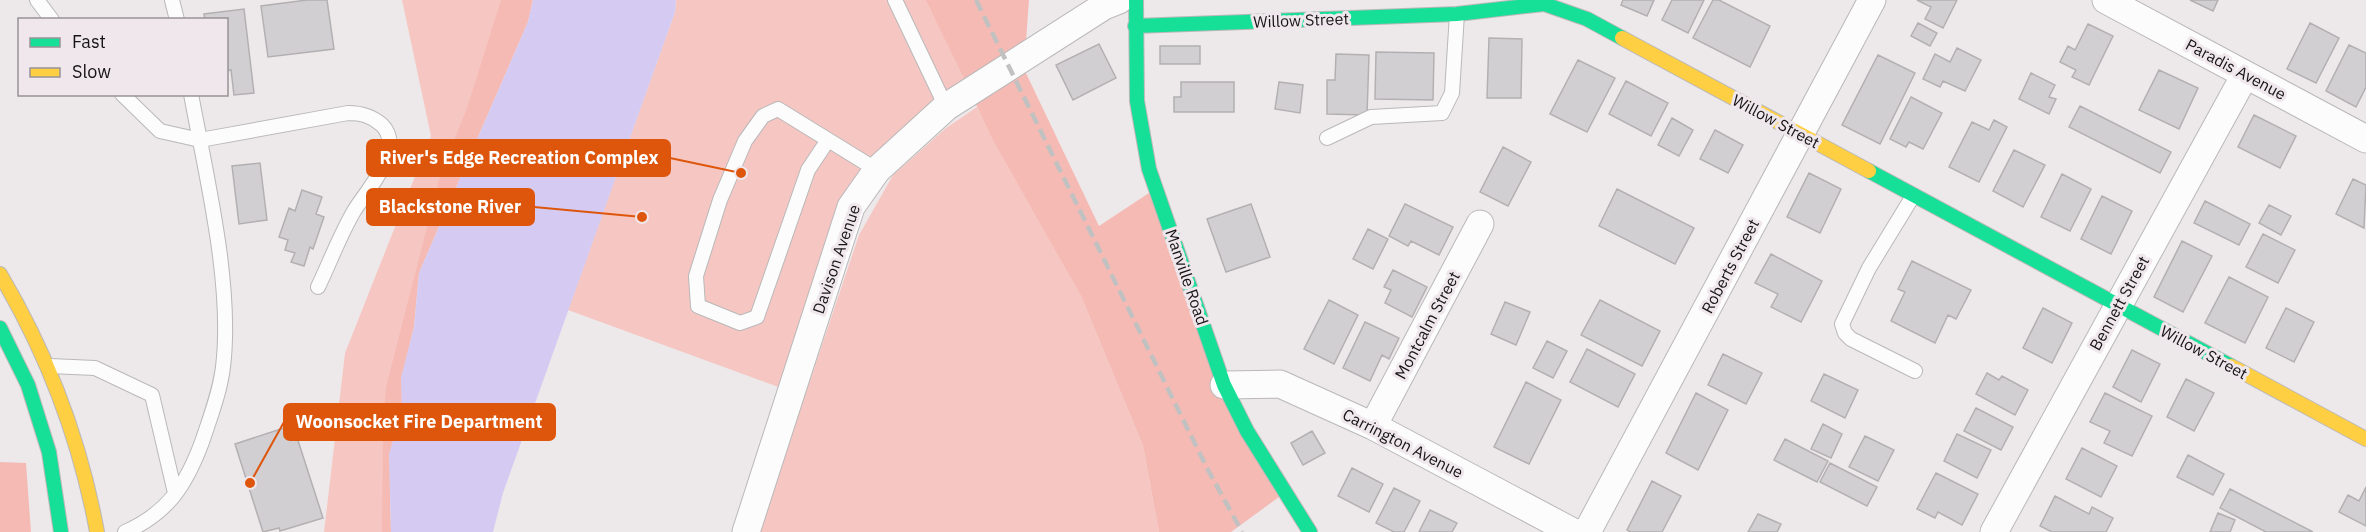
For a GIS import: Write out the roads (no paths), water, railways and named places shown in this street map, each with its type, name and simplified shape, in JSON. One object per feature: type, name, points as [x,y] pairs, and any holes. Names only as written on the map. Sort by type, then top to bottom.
[{"type":"street","name":"Davison Avenue","points":[[746,532],[851,207],[877,170],[946,107],[1104,6],[1119,0]]},
{"type":"street","name":"Manville Road","points":[[1136,0],[1137,101],[1149,169],[1224,385],[1247,432],[1310,532]]},
{"type":"street","name":"Roberts Street","points":[[1587,532],[1872,0]]},
{"type":"street","name":"Paradis Avenue","points":[[2106,0],[2366,139]]},
{"type":"street","name":"Willow Street","points":[[1135,26],[1457,14],[1544,4],[1587,19],[2366,439]]},
{"type":"street","name":"Bennett Street","points":[[1994,532],[2245,75]]},
{"type":"street","name":"Montcalm Street","points":[[1373,426],[1480,224]]},
{"type":"street","points":[[0,274],[23,310],[50,366],[78,448],[97,532]]},
{"type":"street","points":[[0,328],[28,385],[45,441],[62,532]]},
{"type":"street","name":"Carrington Avenue","points":[[1224,385],[1280,384],[1373,426],[1573,532]]},
{"type":"lane","points":[[38,0],[51,18]]},
{"type":"lane","points":[[172,0],[176,18]]},
{"type":"lane","points":[[895,0],[946,107]]},
{"type":"lane","points":[[1327,138],[1371,117],[1442,113],[1452,93],[1457,14]]},
{"type":"lane","points":[[124,96],[160,131],[200,140],[348,113],[360,113],[375,119],[385,129],[389,142],[384,165],[353,212],[318,287]]},
{"type":"lane","points":[[125,532],[147,522],[162,511],[186,480],[211,417],[223,365],[220,269],[191,96]]},
{"type":"lane","points":[[828,140],[808,171],[757,316],[740,323],[698,306],[696,276],[720,200],[745,141],[763,116],[778,109],[877,170]]},
{"type":"lane","points":[[1913,196],[1869,268],[1842,324],[1845,333],[1851,339],[1915,371]]},
{"type":"lane","points":[[50,366],[95,368],[152,395],[175,493]]},
{"type":"railway","points":[[976,0],[1207,468],[1242,532]]},
{"type":"place","name":"River's Edge Recreation Complex","points":[[741,173]]},
{"type":"place","name":"Blackstone River","points":[[642,217]]},
{"type":"place","name":"Woonsocket Fire Department","points":[[250,483]]}]
